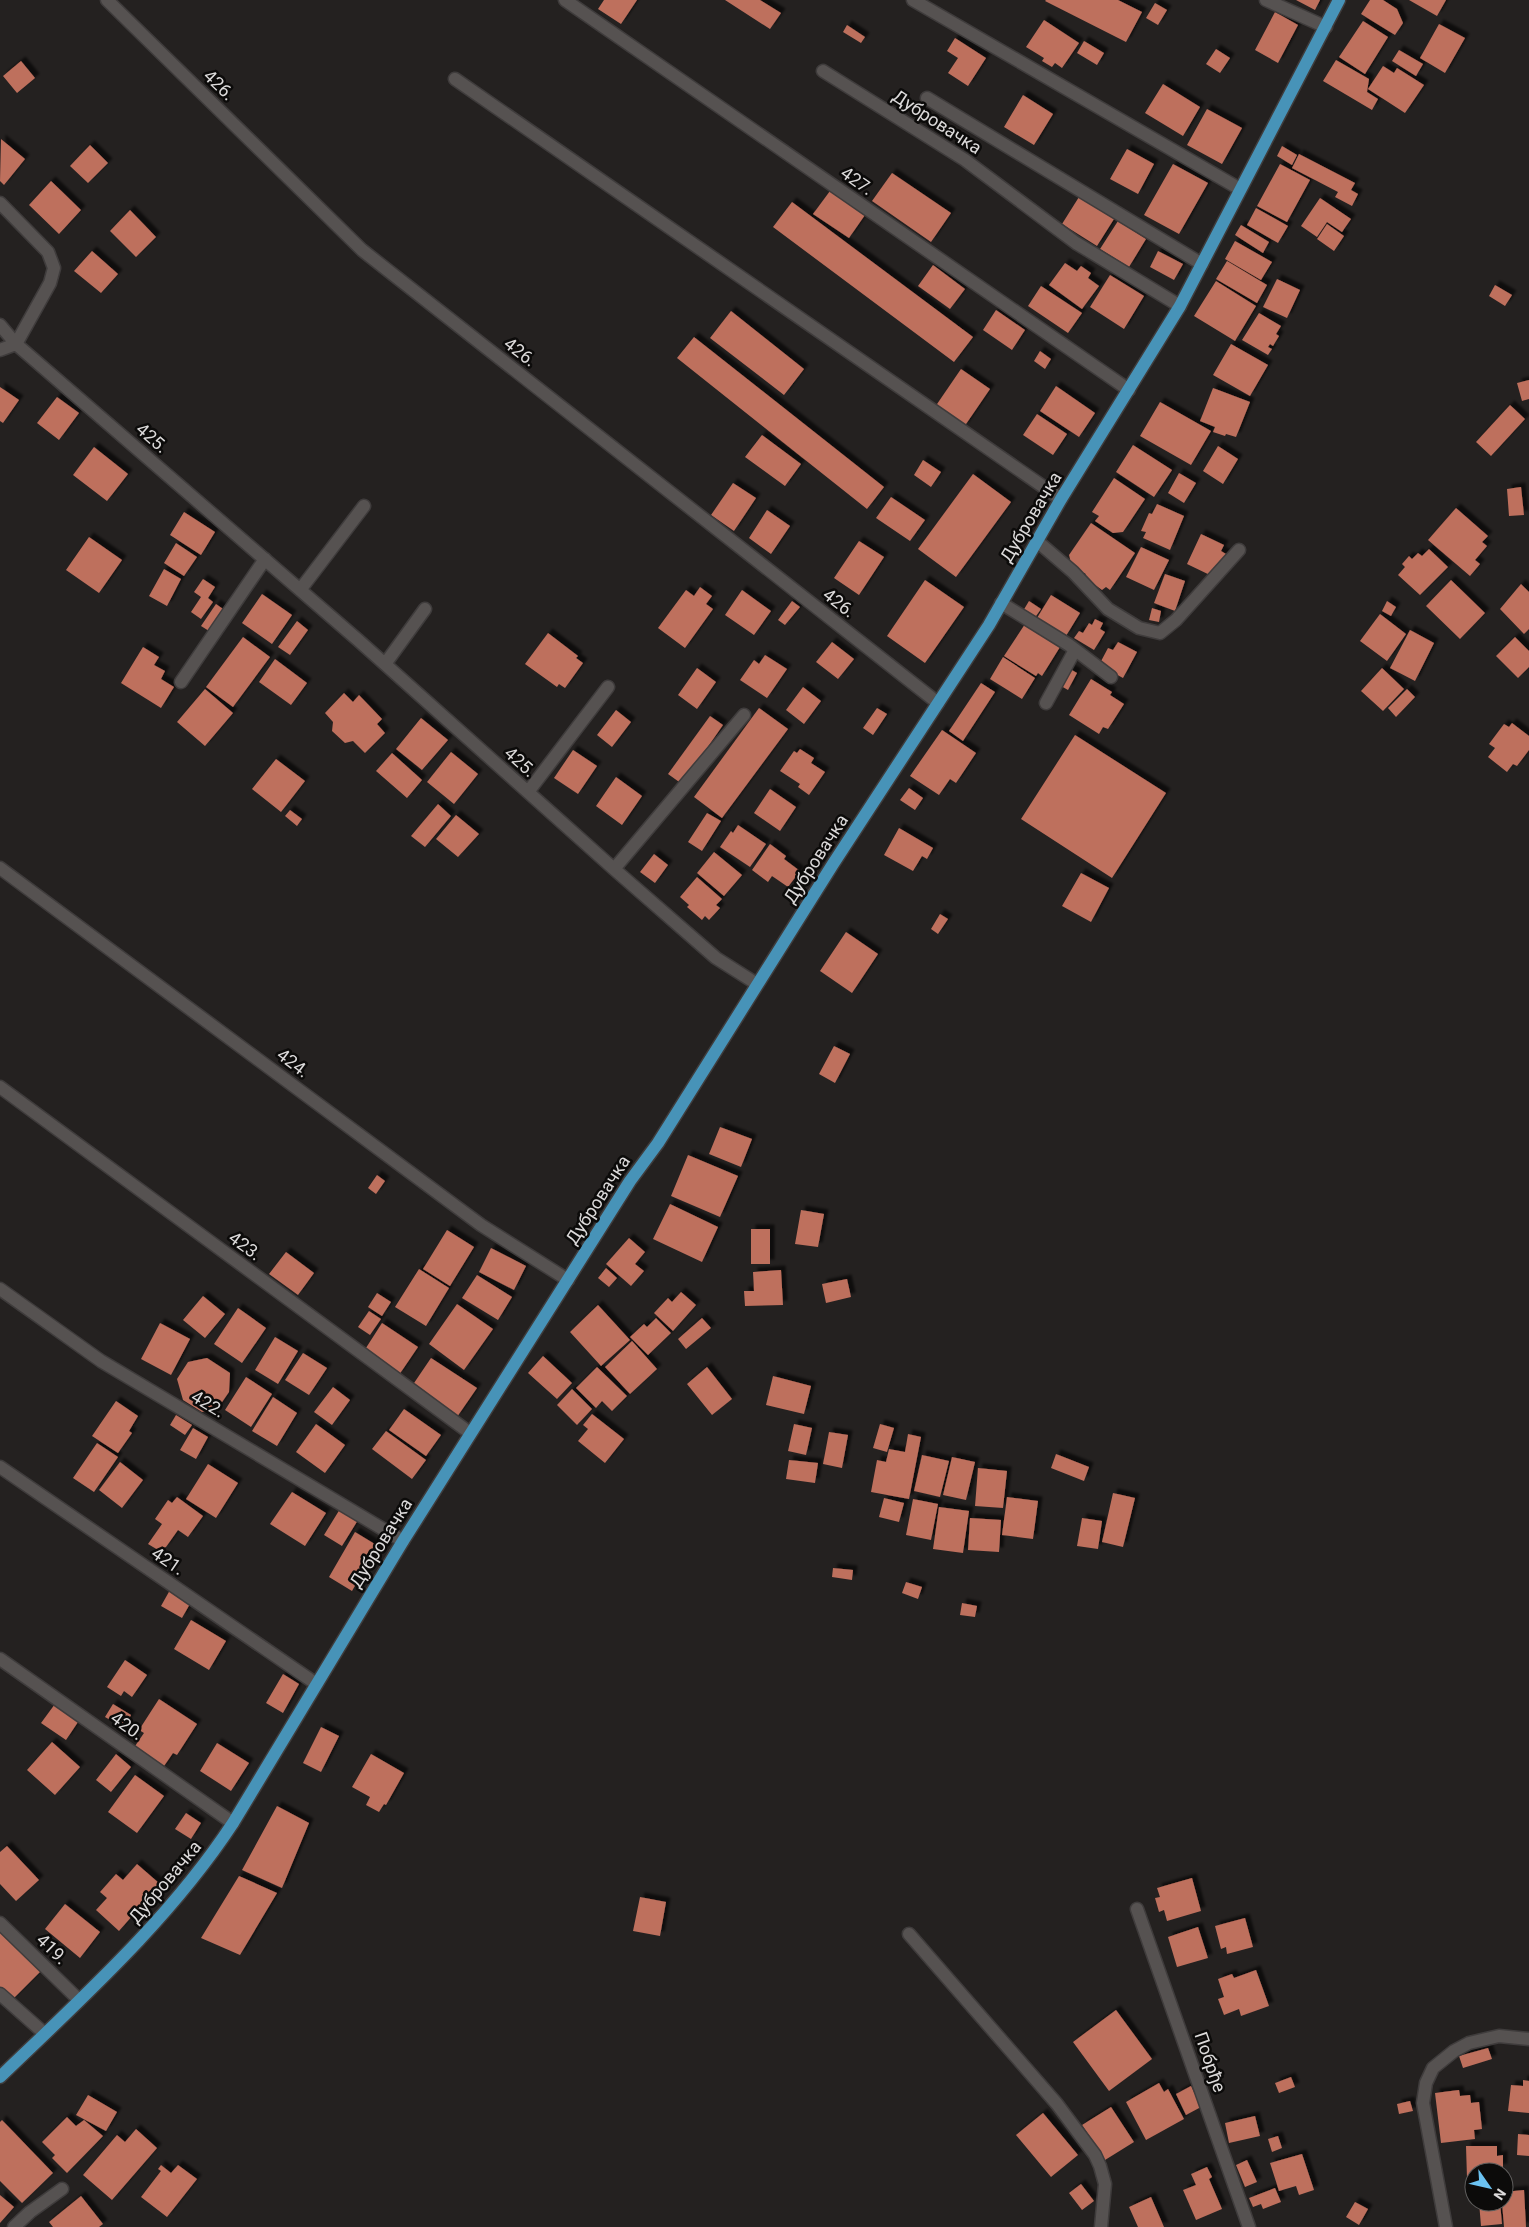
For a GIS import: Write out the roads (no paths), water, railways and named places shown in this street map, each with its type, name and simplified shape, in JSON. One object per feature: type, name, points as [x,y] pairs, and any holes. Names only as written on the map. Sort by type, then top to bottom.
[{"type":"main road","name":"Дубровачка","points":[[0,2077],[154,1925],[191,1882],[233,1823],[315,1683],[470,1433],[630,1181],[658,1143],[757,984],[1001,603],[1061,499],[1180,306],[1339,0]]},
{"type":"street","name":"426.","points":[[107,0],[362,250],[938,703]]},
{"type":"street","name":"427.","points":[[565,0],[1129,390]]},
{"type":"street","points":[[913,0],[1240,189]]},
{"type":"street","points":[[1266,0],[1326,27]]},
{"type":"street","name":"Дубровачка","points":[[823,72],[965,160],[1076,243],[1180,306]]},
{"type":"street","points":[[455,79],[1061,499]]},
{"type":"street","name":"Дубровачка","points":[[927,98],[1202,264]]},
{"type":"street","points":[[0,203],[48,252],[54,268],[50,283],[16,344],[0,350]]},
{"type":"street","name":"425.","points":[[0,325],[16,344],[385,664],[716,958],[757,984]]},
{"type":"street","points":[[300,590],[364,506]]},
{"type":"street","points":[[1037,541],[1073,572],[1108,610],[1139,628],[1160,633],[1176,620],[1205,590],[1240,550]]},
{"type":"street","points":[[181,682],[265,560]]},
{"type":"street","points":[[1001,603],[1075,650],[1111,678]]},
{"type":"street","points":[[385,664],[425,609]]},
{"type":"street","points":[[1046,703],[1075,650]]},
{"type":"street","points":[[528,792],[608,686]]},
{"type":"street","points":[[614,869],[744,715]]},
{"type":"street","name":"424.","points":[[0,868],[481,1225],[568,1280]]},
{"type":"street","name":"423.","points":[[0,1087],[470,1433]]},
{"type":"street","name":"422.","points":[[0,1289],[101,1361],[403,1540]]},
{"type":"street","name":"421.","points":[[0,1467],[315,1683]]},
{"type":"street","name":"420.","points":[[0,1659],[233,1823]]},
{"type":"street","name":"Побрђе","points":[[1137,1909],[1249,2227]]},
{"type":"street","name":"419.","points":[[0,1923],[79,2000]]},
{"type":"street","points":[[910,1934],[1057,2104],[1094,2155],[1100,2166],[1105,2184],[1101,2227]]},
{"type":"street","points":[[0,1994],[44,2033]]},
{"type":"street","points":[[1446,2227],[1423,2103],[1426,2082],[1433,2068],[1454,2051],[1469,2043],[1499,2036],[1529,2039]]},
{"type":"street","points":[[14,2227],[30,2212],[62,2189]]}]
